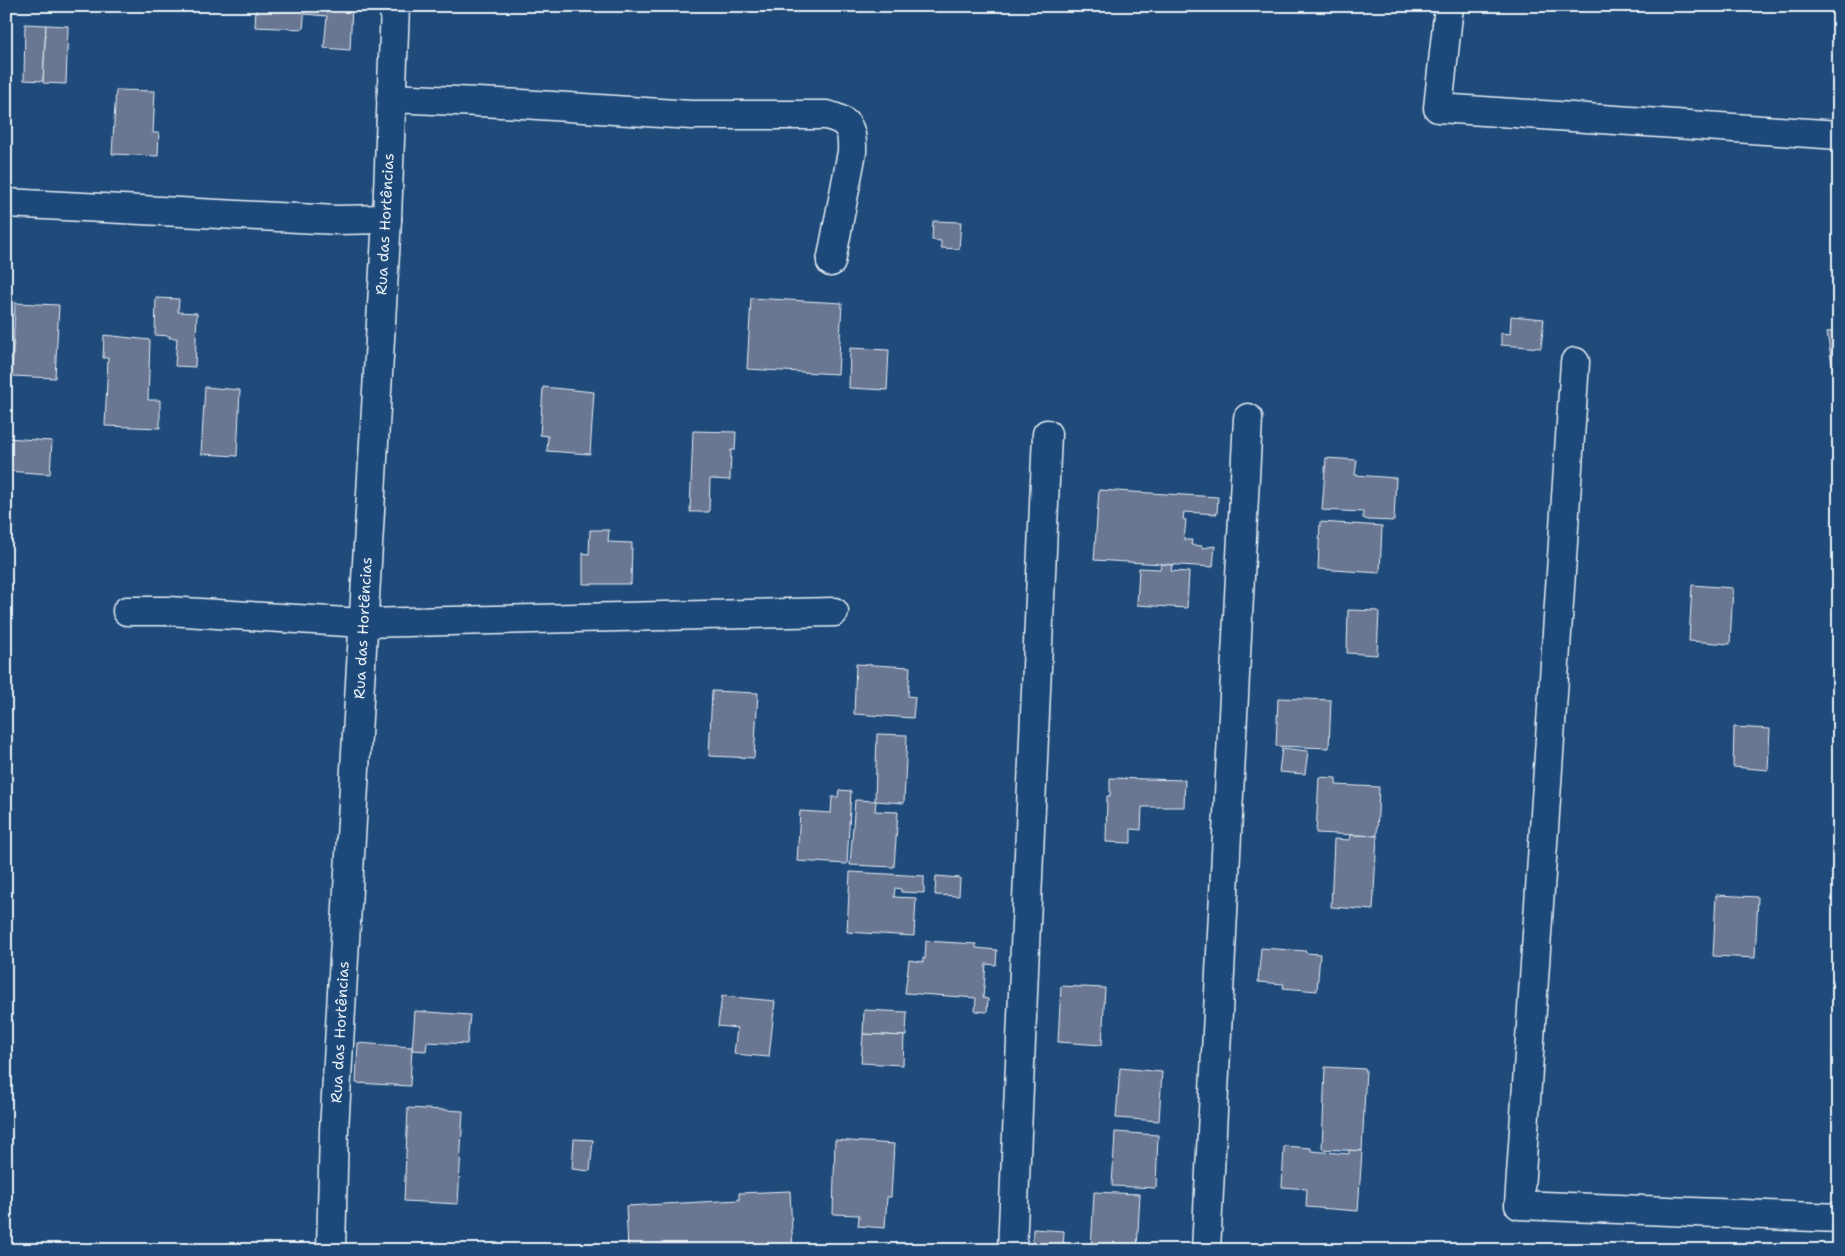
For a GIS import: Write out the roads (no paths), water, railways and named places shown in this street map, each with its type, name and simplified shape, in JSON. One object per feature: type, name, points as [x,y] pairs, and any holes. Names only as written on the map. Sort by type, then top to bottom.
[{"type":"street","name":"Rua das Hortências","points":[[331,1250],[335,1120],[387,219],[395,6]]},
{"type":"street","points":[[1448,6],[1438,108],[1839,134]]},
{"type":"street","points":[[391,98],[691,115],[826,115],[835,117],[844,122],[850,129],[853,138],[831,262]]},
{"type":"street","points":[[6,203],[337,220],[387,219]]},
{"type":"street","points":[[1575,362],[1519,1206],[1839,1218]]},
{"type":"street","points":[[1206,1250],[1248,418]]},
{"type":"street","points":[[1012,1250],[1047,434]]},
{"type":"street","points":[[127,611],[168,611],[363,623],[834,612]]}]
